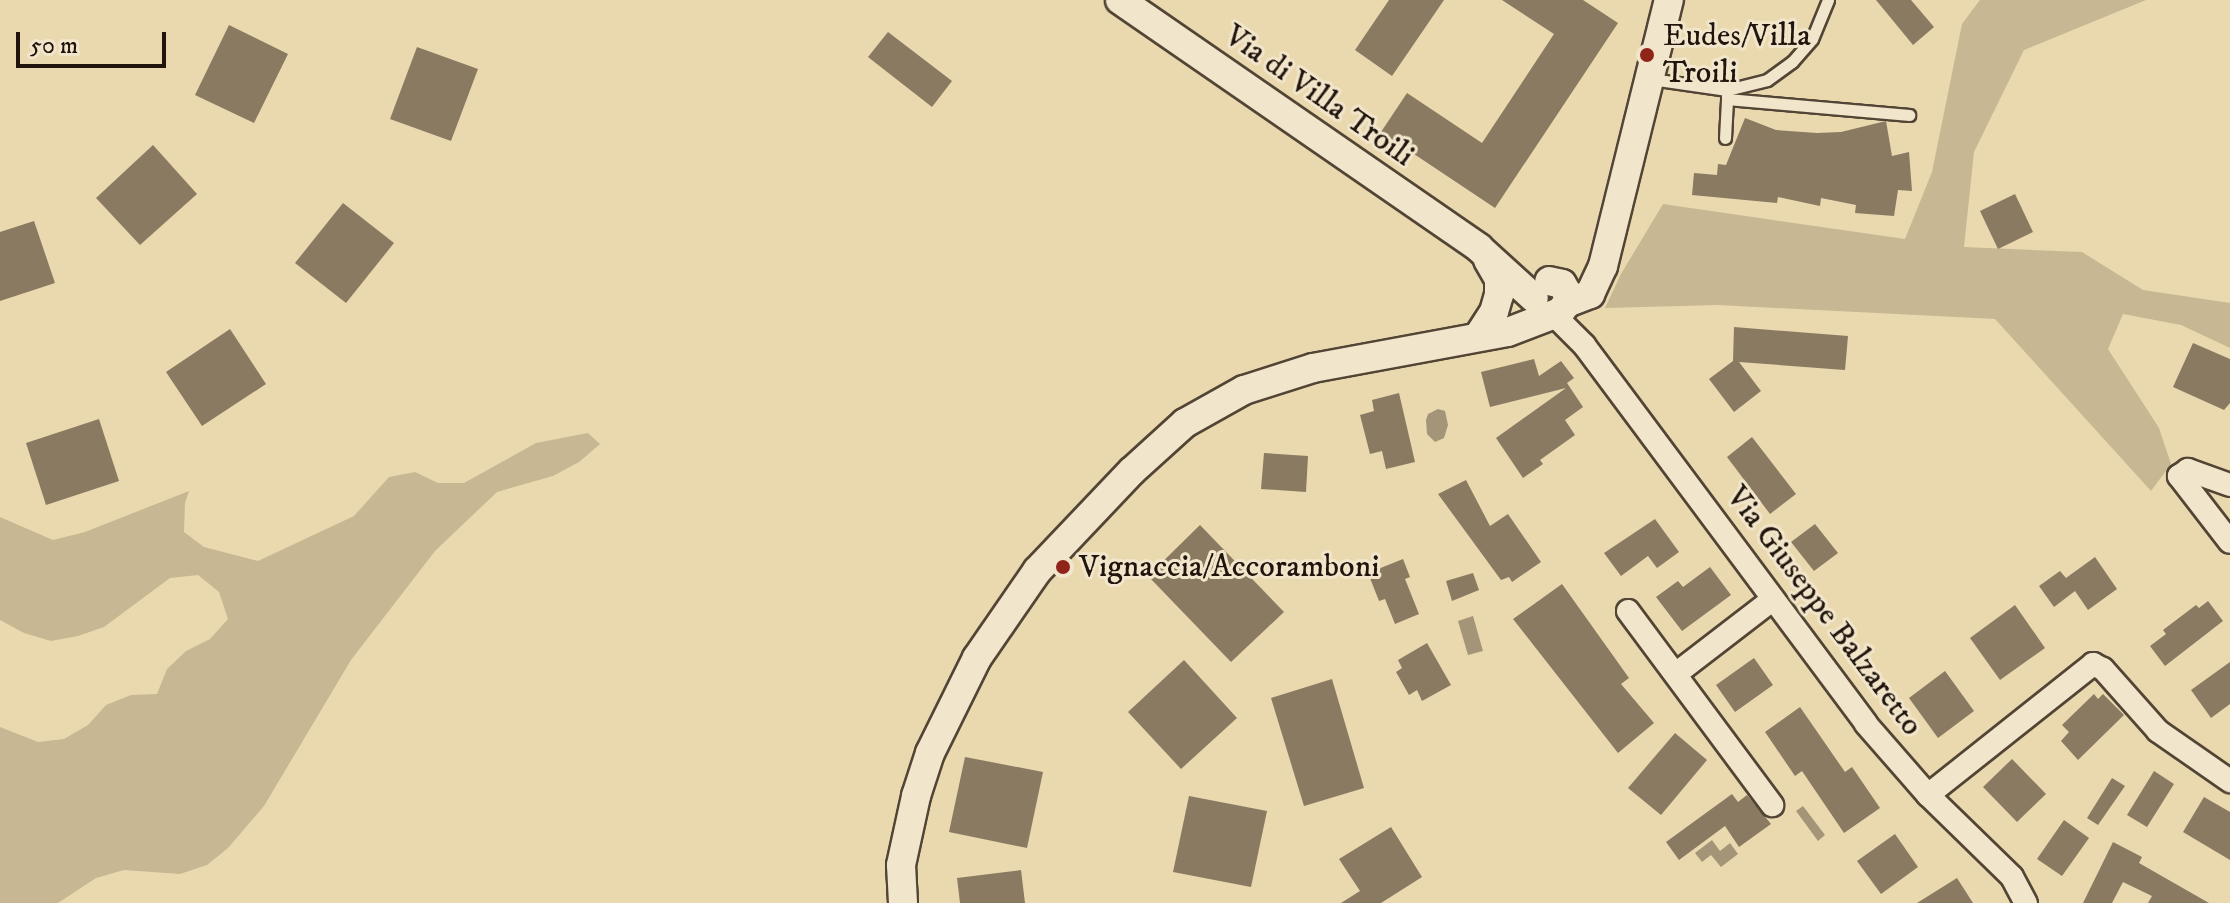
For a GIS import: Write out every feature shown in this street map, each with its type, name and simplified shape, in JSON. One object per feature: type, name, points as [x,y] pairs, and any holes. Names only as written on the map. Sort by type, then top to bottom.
[{"type":"street","name":"Via di Villa Troili","points":[[1120,0],[1550,300]]},
{"type":"street","points":[[903,903],[901,865],[916,796],[943,724],[977,658],[1037,571],[1132,471],[1185,423],[1244,390],[1313,368],[1479,335],[1550,300],[1609,249],[1669,0]]},
{"type":"street","points":[[1479,248],[1497,274],[1500,287],[1496,307],[1479,335]]},
{"type":"street","name":"Via Giuseppe Balzaretto","points":[[1550,300],[1866,724],[1928,795],[2012,877],[2026,903]]},
{"type":"street","points":[[2223,533],[2179,476],[2188,470],[2230,485]]},
{"type":"street","points":[[2223,533],[2220,505],[2230,496]]},
{"type":"street","points":[[1677,673],[1773,599]]},
{"type":"street","points":[[1628,611],[1772,805]]},
{"type":"street","points":[[1928,795],[2093,664],[2103,669],[2158,731],[2230,781]]},
{"type":"lane","points":[[1727,94],[1767,80],[1792,62],[1812,39],[1828,0]]},
{"type":"lane","points":[[1651,79],[1727,94],[1909,115]]},
{"type":"lane","points":[[1725,138],[1727,94]]},
{"type":"shaded area","points":[[1980,0],[2146,0],[2024,50],[1974,152],[1964,247],[2082,252],[2143,290],[2230,303],[2230,348],[2181,325],[2123,314],[2108,349],[2159,428],[2171,464],[2151,491],[1995,319],[1718,305],[1605,308],[1621,274],[1663,204],[1905,239],[1932,172],[1962,24]]},
{"type":"shaded area","points":[[1438,409],[1445,411],[1448,425],[1444,438],[1435,442],[1427,434],[1426,420],[1428,414]]},
{"type":"shaded area","points":[[588,433],[600,444],[579,462],[553,476],[497,492],[435,551],[351,660],[264,806],[228,848],[207,865],[180,874],[124,870],[96,878],[58,903],[0,903],[0,727],[38,742],[64,739],[88,725],[106,705],[131,695],[157,694],[167,669],[186,651],[210,639],[228,619],[219,592],[198,575],[170,578],[104,627],[78,636],[51,641],[24,633],[0,620],[0,517],[53,540],[85,532],[189,491],[185,503],[184,532],[204,547],[258,561],[354,516],[389,477],[415,472],[438,483],[464,483],[536,443]]},
{"type":"shaded area","points":[[1473,616],[1483,651],[1468,655],[1458,621]]},
{"type":"shaded area","points":[[1803,806],[1825,835],[1818,841],[1796,811]]},
{"type":"shaded area","points":[[1712,840],[1720,851],[1730,843],[1738,854],[1721,867],[1711,855],[1702,862],[1695,853]]},
{"type":"building","points":[[1389,0],[1444,0],[1392,76],[1355,50]]},
{"type":"building","points":[[1502,0],[1583,0],[1618,23],[1495,208],[1381,132],[1407,93],[1482,143],[1554,34]]},
{"type":"building","points":[[1876,0],[1911,0],[1934,27],[1913,45]]},
{"type":"building","points":[[229,25],[288,54],[254,123],[195,95]]},
{"type":"building","points":[[888,32],[952,81],[932,107],[868,57]]},
{"type":"building","points":[[417,47],[478,69],[451,141],[390,119]]},
{"type":"building","points":[[1745,118],[1776,130],[1817,133],[1841,132],[1886,121],[1892,156],[1909,152],[1912,191],[1898,190],[1894,216],[1855,213],[1856,205],[1821,198],[1820,206],[1778,197],[1777,203],[1692,195],[1694,173],[1717,175],[1718,164],[1726,165]]},
{"type":"building","points":[[153,145],[197,194],[140,245],[96,198]]},
{"type":"building","points":[[2015,194],[2033,232],[1998,249],[1980,211]]},
{"type":"building","points":[[343,203],[394,243],[346,303],[295,263]]},
{"type":"building","points":[[34,221],[55,283],[0,301],[0,232]]},
{"type":"building","points":[[1734,327],[1848,336],[1845,370],[1739,362],[1761,391],[1734,412],[1709,379],[1733,361]]},
{"type":"building","points":[[230,329],[266,384],[202,426],[166,372]]},
{"type":"building","points":[[2193,343],[2230,359],[2230,403],[2224,410],[2173,387]]},
{"type":"building","points":[[1534,359],[1539,376],[1561,361],[1574,378],[1567,383],[1583,407],[1565,420],[1575,435],[1540,460],[1543,464],[1523,478],[1496,438],[1566,388],[1490,407],[1481,372]]},
{"type":"building","points":[[1399,393],[1415,462],[1386,469],[1382,451],[1370,454],[1360,415],[1374,411],[1372,400]]},
{"type":"building","points":[[99,419],[119,481],[46,505],[26,443]]},
{"type":"building","points":[[1752,437],[1796,494],[1770,514],[1727,457]]},
{"type":"building","points":[[1264,453],[1308,456],[1306,492],[1261,489]]},
{"type":"building","points":[[1466,480],[1490,526],[1508,514],[1541,562],[1512,582],[1509,577],[1501,580],[1438,494]]},
{"type":"building","points":[[1655,519],[1679,552],[1657,568],[1648,556],[1621,576],[1604,553]]},
{"type":"building","points":[[1815,524],[1838,553],[1814,571],[1791,542]]},
{"type":"building","points":[[1200,525],[1284,612],[1231,662],[1148,576]]},
{"type":"building","points":[[2095,557],[2117,589],[2088,610],[2075,591],[2054,607],[2039,586],[2060,571],[2066,578]]},
{"type":"building","points":[[1403,559],[1410,577],[1405,579],[1419,614],[1395,624],[1385,599],[1379,601],[1368,573]]},
{"type":"building","points":[[1710,567],[1731,595],[1682,631],[1656,597],[1678,581],[1683,587]]},
{"type":"building","points":[[1473,573],[1479,590],[1452,601],[1446,581]]},
{"type":"building","points":[[1562,584],[1629,678],[1621,684],[1654,723],[1618,753],[1513,619]]},
{"type":"building","points":[[2208,601],[2223,621],[2165,666],[2150,646],[2166,634],[2163,630],[2196,605],[2199,608]]},
{"type":"building","points":[[2015,605],[2045,648],[2000,680],[1970,638]]},
{"type":"building","points":[[1427,643],[1451,685],[1422,701],[1417,690],[1409,695],[1396,672],[1402,668],[1398,660]]},
{"type":"building","points":[[1754,658],[1773,685],[1735,712],[1716,685]]},
{"type":"building","points":[[1184,660],[1237,718],[1181,769],[1128,712]]},
{"type":"building","points":[[2230,662],[2230,704],[2211,718],[2191,690]]},
{"type":"building","points":[[1945,671],[1974,711],[1938,738],[1909,698]]},
{"type":"building","points":[[1332,679],[1364,788],[1304,806],[1271,698]]},
{"type":"building","points":[[2094,694],[2098,699],[2103,694],[2124,715],[2078,760],[2061,741],[2069,732],[2062,725]]},
{"type":"building","points":[[1800,707],[1845,772],[1852,767],[1880,808],[1844,833],[1802,771],[1795,776],[1765,732]]},
{"type":"building","points":[[1675,733],[1707,760],[1661,815],[1628,788]]},
{"type":"building","points":[[965,757],[1043,772],[1027,848],[949,832]]},
{"type":"building","points":[[2012,759],[2046,794],[2017,822],[1983,787]]},
{"type":"building","points":[[2154,771],[2174,784],[2147,827],[2127,815]]},
{"type":"building","points":[[2112,778],[2125,786],[2098,825],[2087,818]]},
{"type":"building","points":[[1732,794],[1738,802],[1747,795],[1771,824],[1739,847],[1725,826],[1679,860],[1666,842]]},
{"type":"building","points":[[1189,796],[1267,811],[1251,887],[1173,872]]},
{"type":"building","points":[[2204,797],[2230,812],[2230,860],[2183,832]]},
{"type":"building","points":[[2064,820],[2089,838],[2062,876],[2037,859]]},
{"type":"building","points":[[1391,827],[1422,877],[1381,903],[1341,903],[1360,891],[1339,859]]},
{"type":"building","points":[[1895,834],[1918,867],[1881,894],[1857,861]]},
{"type":"building","points":[[2113,842],[2142,857],[2139,863],[2209,903],[2148,903],[2152,896],[2123,882],[2112,903],[2083,903]]},
{"type":"building","points":[[1021,870],[1025,903],[960,903],[957,878]]},
{"type":"building","points":[[1957,878],[1973,903],[1917,903]]},
{"type":"place","name":"Eudes/Villa Troili","points":[[1647,55]]},
{"type":"place","name":"Vignaccia/Accoramboni","points":[[1063,567]]}]
